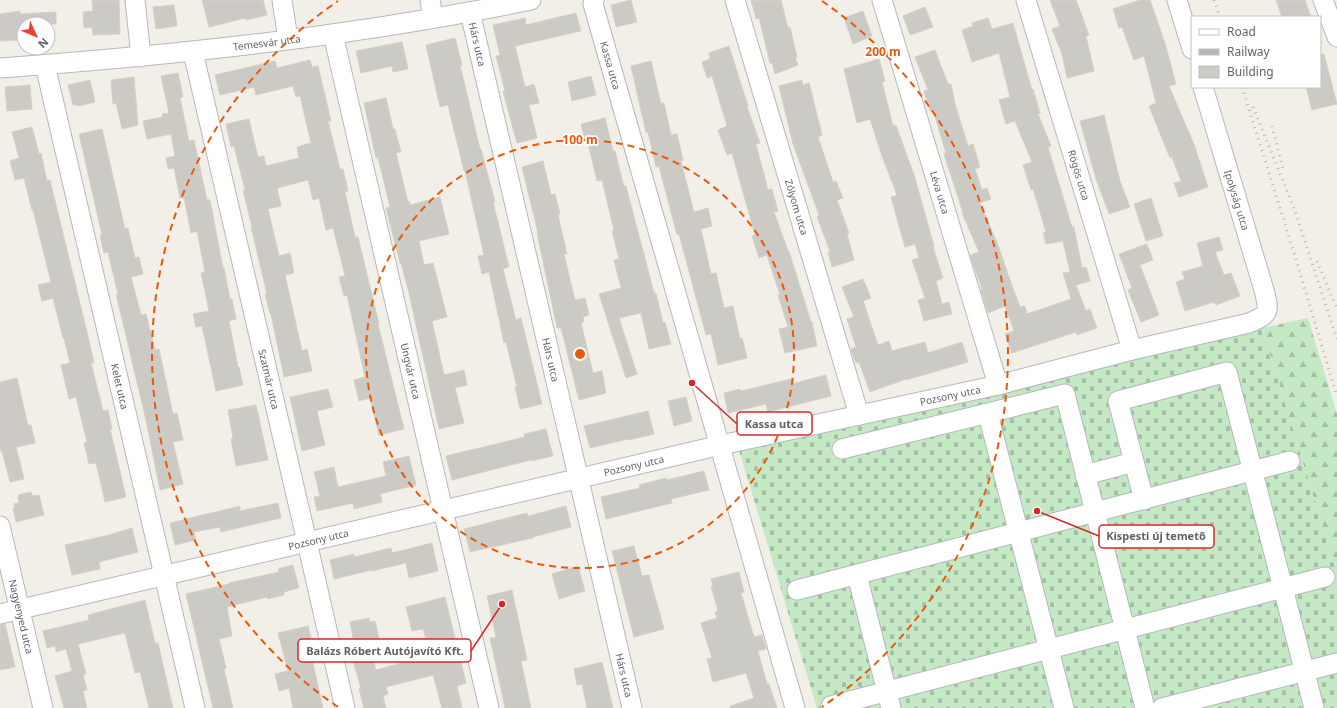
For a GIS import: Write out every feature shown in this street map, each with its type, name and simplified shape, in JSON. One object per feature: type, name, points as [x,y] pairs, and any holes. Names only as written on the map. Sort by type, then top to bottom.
[{"type":"street","points":[[135,0],[141,57]]},
{"type":"street","points":[[282,0],[288,39]]},
{"type":"street","name":"Temesvár utca","points":[[0,68],[193,52],[333,34],[431,9],[470,12],[531,0]]},
{"type":"street","name":"Kassa utca","points":[[594,0],[593,4],[721,445],[795,708]]},
{"type":"street","name":"Zólyom utca","points":[[735,0],[859,415]]},
{"type":"street","name":"Léva utca","points":[[882,0],[998,385]]},
{"type":"street","name":"Rögös utca","points":[[1026,0],[1132,350]]},
{"type":"street","points":[[1178,0],[1191,46]]},
{"type":"street","points":[[1323,0],[1337,37]]},
{"type":"street","name":"Hárs utca","points":[[470,12],[632,708]]},
{"type":"street","name":"Ungvár utca","points":[[333,34],[489,708]]},
{"type":"street","name":"Szatmár utca","points":[[193,52],[345,708]]},
{"type":"street","name":"Kelet utca","points":[[45,64],[195,708]]},
{"type":"street","name":"Ipolyság utca","points":[[1204,88],[1264,290],[1268,307],[1266,313]]},
{"type":"street","name":"Pozsony utca","points":[[0,614],[721,445],[998,385],[1132,350],[1249,323],[1261,318],[1266,313]]},
{"type":"street","points":[[1144,500],[1118,401],[1228,372],[1314,708]]},
{"type":"street","points":[[842,449],[1065,394],[1146,708]]},
{"type":"street","points":[[988,414],[1064,708]]},
{"type":"street","points":[[1085,475],[1134,462]]},
{"type":"street","points":[[797,590],[1290,462]]},
{"type":"street","name":"Nagyenyed utca","points":[[0,526],[43,708]]},
{"type":"street","points":[[857,575],[889,700]]},
{"type":"street","points":[[831,706],[889,700],[1049,649],[1325,577]]},
{"type":"street","points":[[1162,708],[1337,662]]},
{"type":"green space","points":[[1308,318],[1337,414],[1337,574],[1262,328]]},
{"type":"green space","points":[[1251,319],[1262,328],[1337,574],[1337,708],[817,708],[738,447]]},
{"type":"building","points":[[92,0],[119,0],[120,34],[93,35],[92,27],[84,28],[83,12],[93,11]]},
{"type":"building","points":[[202,0],[263,0],[267,15],[246,20],[245,18],[209,27]]},
{"type":"building","points":[[631,0],[637,22],[616,27],[611,5]]},
{"type":"building","points":[[751,0],[781,0],[788,28],[790,27],[797,57],[795,57],[798,65],[775,74],[772,63],[770,63],[759,18],[756,19]]},
{"type":"building","points":[[1050,0],[1076,0],[1089,35],[1086,36],[1094,71],[1067,78],[1062,54],[1052,29],[1060,26]]},
{"type":"building","points":[[1140,0],[1150,0],[1165,43],[1176,84],[1169,86],[1195,147],[1208,187],[1179,197],[1174,183],[1181,181],[1149,106],[1156,103],[1144,56],[1134,60],[1122,27],[1119,28],[1113,9]]},
{"type":"building","points":[[1276,0],[1305,0],[1311,16],[1282,16]]},
{"type":"building","points":[[174,5],[177,26],[156,29],[153,7]]},
{"type":"building","points":[[925,7],[933,27],[910,35],[903,16]]},
{"type":"building","points":[[20,11],[20,14],[56,12],[56,16],[16,16],[16,40],[0,41],[0,14]]},
{"type":"building","points":[[863,11],[872,36],[853,44],[844,18]]},
{"type":"building","points":[[576,13],[581,31],[515,46],[525,87],[534,84],[539,103],[529,105],[537,138],[517,143],[503,92],[505,91],[496,56],[500,55],[493,25],[525,18],[526,25]]},
{"type":"building","points":[[988,18],[992,29],[1013,23],[1040,113],[1038,114],[1051,146],[1048,147],[1072,227],[1074,227],[1082,268],[1086,267],[1090,281],[1076,285],[1086,311],[1090,309],[1097,328],[1077,335],[1076,332],[1012,353],[1005,334],[1014,331],[1005,306],[988,313],[981,290],[982,289],[970,255],[979,252],[962,213],[944,154],[946,153],[933,110],[930,111],[924,91],[928,90],[915,57],[935,50],[948,84],[951,84],[955,104],[968,146],[973,144],[980,167],[975,169],[982,190],[987,188],[991,199],[980,203],[998,245],[1020,307],[1025,306],[1027,314],[1071,299],[1063,273],[1070,272],[1063,241],[1046,244],[1043,233],[1046,232],[1033,189],[1031,190],[1023,165],[1032,162],[1015,121],[1006,124],[999,100],[1010,97],[999,53],[972,62],[962,30],[973,26],[972,23]]},
{"type":"building","points":[[455,38],[462,65],[460,65],[480,149],[495,202],[493,202],[509,267],[503,269],[516,320],[521,318],[542,404],[520,409],[515,387],[517,387],[506,342],[504,343],[489,272],[482,274],[478,256],[484,255],[448,105],[440,107],[426,45]]},
{"type":"building","points":[[402,42],[408,69],[393,72],[392,66],[361,73],[356,51]]},
{"type":"building","points":[[729,46],[748,106],[747,107],[760,143],[756,144],[768,190],[772,189],[778,211],[774,212],[789,251],[812,322],[817,346],[785,353],[779,329],[788,327],[778,295],[780,295],[767,255],[759,258],[752,236],[755,235],[732,153],[727,155],[718,130],[727,126],[712,76],[707,78],[702,62],[710,59],[709,53]]},
{"type":"building","points":[[1321,54],[1324,54],[1337,104],[1312,110],[1306,88],[1321,88]]},
{"type":"building","points":[[879,59],[885,81],[882,82],[893,126],[896,125],[915,178],[934,246],[933,247],[943,278],[936,281],[942,304],[949,302],[952,314],[924,321],[918,300],[925,298],[912,260],[919,258],[915,244],[905,247],[891,197],[897,195],[870,119],[857,123],[844,69]]},
{"type":"building","points":[[310,60],[312,67],[318,66],[331,121],[328,121],[340,169],[343,169],[348,191],[345,192],[355,237],[358,237],[404,429],[379,435],[370,398],[359,401],[354,380],[365,377],[347,295],[344,296],[339,277],[345,276],[333,228],[326,230],[319,198],[313,200],[308,180],[277,188],[281,206],[268,209],[279,256],[290,253],[294,273],[285,275],[302,351],[307,349],[312,371],[284,377],[243,190],[245,190],[234,146],[231,147],[226,124],[249,119],[258,157],[264,156],[266,166],[299,158],[297,147],[311,143],[300,96],[296,97],[293,86],[256,95],[254,87],[220,95],[215,75],[275,61],[277,68]]},
{"type":"building","points":[[651,61],[661,104],[664,103],[671,135],[677,134],[683,160],[681,161],[694,212],[708,208],[712,226],[701,229],[711,274],[716,273],[724,308],[733,306],[740,339],[742,338],[747,358],[718,365],[711,334],[706,335],[659,166],[656,167],[648,132],[646,133],[631,66]]},
{"type":"building","points":[[178,73],[183,97],[180,98],[189,141],[194,140],[207,200],[210,200],[223,268],[236,319],[229,321],[243,385],[216,391],[202,326],[196,327],[193,314],[209,311],[201,273],[205,272],[197,231],[191,233],[184,198],[180,198],[174,168],[168,169],[166,158],[175,156],[171,134],[147,139],[143,121],[163,117],[162,114],[169,113],[161,76]]},
{"type":"building","points":[[591,76],[596,95],[572,101],[568,82]]},
{"type":"building","points":[[134,77],[138,125],[122,129],[116,103],[113,104],[111,80]]},
{"type":"building","points":[[90,80],[95,102],[78,106],[73,105],[68,85]]},
{"type":"building","points":[[802,80],[803,85],[809,83],[822,135],[818,137],[833,182],[836,181],[843,198],[837,200],[849,233],[847,234],[854,260],[832,267],[828,252],[830,251],[817,217],[819,215],[793,144],[779,86]]},
{"type":"building","points":[[30,85],[32,109],[7,111],[5,87]]},
{"type":"building","points":[[386,98],[393,129],[395,129],[401,152],[396,153],[408,202],[410,202],[410,205],[440,197],[449,234],[419,241],[424,265],[433,263],[447,317],[432,321],[444,375],[464,370],[467,385],[455,388],[464,423],[439,429],[409,293],[386,208],[390,207],[378,157],[376,158],[364,103]]},
{"type":"building","points":[[1104,115],[1120,181],[1130,207],[1109,214],[1096,179],[1080,121]]},
{"type":"building","points":[[605,118],[624,187],[626,186],[654,293],[656,293],[663,323],[665,322],[671,344],[649,349],[641,313],[619,318],[637,374],[626,378],[599,294],[621,288],[614,260],[619,259],[612,231],[614,230],[602,180],[597,181],[587,139],[585,140],[581,124]]},
{"type":"building","points":[[32,127],[39,154],[41,153],[47,181],[50,180],[94,363],[91,363],[103,411],[108,410],[112,429],[110,429],[126,497],[105,502],[96,463],[89,464],[84,443],[87,442],[76,397],[69,399],[61,365],[70,363],[53,298],[42,301],[38,285],[51,282],[33,210],[24,178],[15,180],[10,161],[19,158],[12,132]]},
{"type":"building","points":[[102,129],[125,229],[128,228],[135,258],[139,257],[143,274],[131,277],[141,315],[146,314],[155,350],[159,349],[173,414],[177,413],[183,440],[173,442],[183,484],[160,490],[146,420],[116,294],[118,294],[108,252],[104,253],[100,235],[102,235],[79,134]]},
{"type":"building","points":[[543,161],[551,195],[555,194],[560,214],[558,215],[567,254],[564,254],[575,300],[585,298],[589,315],[583,317],[584,322],[581,323],[593,373],[602,371],[606,393],[579,400],[561,328],[557,328],[538,233],[522,167]]},
{"type":"building","points":[[1151,198],[1163,236],[1146,241],[1134,204]]},
{"type":"building","points":[[1219,237],[1223,250],[1215,252],[1224,275],[1231,273],[1240,296],[1216,305],[1214,302],[1185,311],[1176,282],[1185,279],[1182,272],[1203,266],[1197,243]]},
{"type":"building","points":[[1147,244],[1153,260],[1140,265],[1159,315],[1141,322],[1128,290],[1132,288],[1119,254]]},
{"type":"building","points":[[863,279],[871,298],[863,301],[878,345],[889,341],[892,351],[925,342],[928,353],[962,342],[968,362],[906,379],[870,392],[859,362],[856,363],[851,349],[856,347],[847,319],[854,317],[842,287]]},
{"type":"building","points":[[826,375],[831,396],[768,412],[766,404],[728,413],[724,393],[740,389],[741,391],[791,379],[792,384]]},
{"type":"building","points":[[17,378],[28,425],[31,425],[35,443],[16,447],[24,479],[10,482],[2,451],[0,451],[0,382]]},
{"type":"building","points":[[328,389],[333,407],[317,411],[325,445],[302,451],[290,397]]},
{"type":"building","points":[[686,397],[692,421],[674,426],[668,401]]},
{"type":"building","points":[[256,405],[268,460],[236,466],[228,410]]},
{"type":"building","points":[[648,411],[654,434],[590,448],[584,426]]},
{"type":"building","points":[[546,429],[553,456],[452,480],[446,456],[525,437],[524,434]]},
{"type":"building","points":[[409,456],[416,485],[380,494],[382,502],[354,509],[353,503],[317,511],[314,497],[320,496],[314,472],[334,467],[338,487],[386,476],[383,462]]},
{"type":"building","points":[[704,471],[709,490],[671,499],[672,503],[606,519],[601,497],[640,488],[639,485],[666,478],[667,480]]},
{"type":"building","points":[[31,492],[32,496],[39,495],[44,515],[16,522],[13,508],[15,508],[14,504],[19,503],[18,495]]},
{"type":"building","points":[[278,503],[281,518],[221,532],[220,527],[194,532],[196,540],[175,545],[170,523],[240,506],[240,511]]},
{"type":"building","points":[[566,506],[571,527],[533,538],[470,552],[464,529],[527,513],[528,516]]},
{"type":"building","points":[[132,528],[138,552],[99,562],[100,569],[72,575],[65,545]]},
{"type":"building","points":[[432,543],[438,571],[409,578],[406,563],[334,579],[330,560],[354,554],[354,557],[391,548],[392,553]]},
{"type":"building","points":[[634,546],[642,576],[649,575],[664,629],[634,637],[612,551]]},
{"type":"building","points":[[293,565],[299,588],[284,592],[284,595],[268,599],[267,597],[227,607],[232,636],[219,639],[233,708],[213,708],[186,594],[279,572],[278,569]]},
{"type":"building","points":[[578,566],[585,591],[559,599],[552,574]]},
{"type":"building","points":[[739,572],[744,592],[741,593],[754,637],[762,635],[766,649],[758,651],[767,684],[769,684],[777,708],[730,708],[730,706],[754,698],[746,673],[713,682],[707,659],[712,658],[701,623],[717,618],[715,612],[718,611],[711,586],[713,585],[711,579]]},
{"type":"building","points":[[512,590],[527,660],[521,661],[531,708],[505,708],[490,638],[496,637],[487,596]]},
{"type":"building","points":[[445,597],[466,683],[457,686],[462,708],[442,708],[433,675],[386,687],[388,694],[383,696],[386,708],[364,708],[359,689],[361,688],[353,661],[357,659],[350,622],[369,618],[370,622],[375,621],[379,639],[368,641],[376,670],[402,663],[400,657],[429,650],[423,629],[412,631],[406,607]]},
{"type":"building","points":[[145,600],[155,643],[158,643],[173,708],[149,708],[140,672],[135,673],[125,633],[78,644],[86,674],[83,675],[87,690],[83,691],[87,708],[64,708],[55,676],[72,671],[66,649],[56,652],[55,646],[47,648],[43,631],[89,620],[88,615]]},
{"type":"building","points":[[5,624],[15,667],[0,670],[0,625]]},
{"type":"building","points":[[308,626],[314,650],[310,650],[323,708],[293,708],[289,688],[279,691],[275,674],[288,671],[278,633]]},
{"type":"building","points":[[602,662],[613,708],[587,708],[582,684],[577,685],[574,669]]},
{"type":"railway","points":[[1214,0],[1220,16]]},
{"type":"railway","points":[[1242,88],[1337,397]]},
{"type":"railway","points":[[1253,107],[1294,208],[1337,339]]},
{"type":"railway","points":[[1272,126],[1283,169]]},
{"type":"railway","points":[[1317,261],[1337,309]]},
{"type":"place","name":"Kassa utca","points":[[692,383]]},
{"type":"place","name":"Kispesti új temető","points":[[1037,511]]},
{"type":"place","name":"Balázs Róbert Autójavító Kft.","points":[[502,604]]}]
